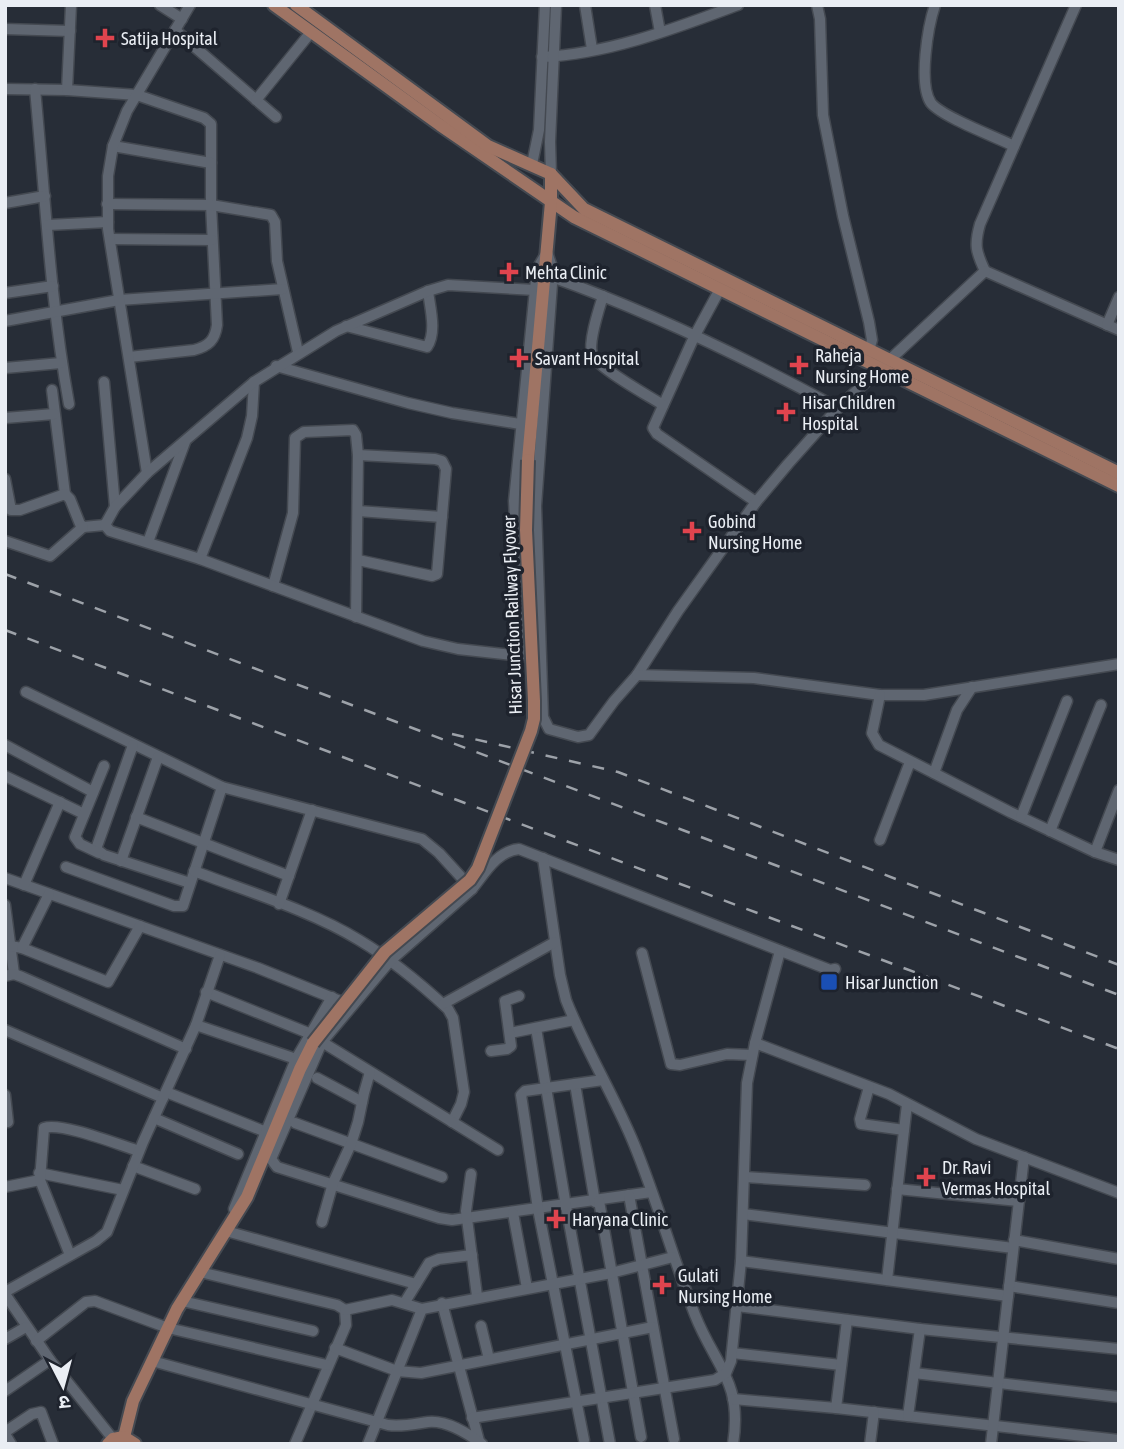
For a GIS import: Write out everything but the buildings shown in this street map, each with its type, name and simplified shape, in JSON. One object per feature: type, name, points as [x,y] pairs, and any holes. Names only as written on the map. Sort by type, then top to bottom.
[{"type":"main road","points":[[274,5],[440,125],[574,217],[720,289],[868,355]]},
{"type":"main road","points":[[296,5],[312,10],[488,146],[551,174],[584,209],[1119,486]]},
{"type":"main road","name":"Hisar Junction Railway Flyover","points":[[120,1441],[133,1401],[182,1301],[247,1197],[315,1039],[385,952],[470,880],[478,868],[531,732],[534,701],[526,530],[528,460],[547,252],[551,174]]},
{"type":"main road","points":[[886,365],[1119,472]]},
{"type":"main road","points":[[1101,464],[1119,461]]},
{"type":"street","points":[[67,90],[71,5]]},
{"type":"street","points":[[160,5],[182,19]]},
{"type":"street","points":[[147,473],[110,239],[108,176],[113,146],[136,95],[190,5]]},
{"type":"street","points":[[532,164],[539,131],[545,5]]},
{"type":"street","points":[[551,174],[556,5]]},
{"type":"street","points":[[585,5],[593,50]]},
{"type":"street","points":[[655,5],[660,32]]},
{"type":"street","points":[[817,5],[820,19],[823,115],[843,216],[869,322],[872,340],[868,355]]},
{"type":"street","points":[[934,5],[928,32],[926,75],[926,92],[932,104],[944,113],[1014,146]]},
{"type":"street","points":[[1076,5],[975,241],[985,271],[1119,330]]},
{"type":"street","points":[[542,57],[593,50],[660,32],[731,6]]},
{"type":"street","points":[[298,23],[312,10]]},
{"type":"street","points":[[5,29],[70,31]]},
{"type":"street","points":[[175,30],[276,117]]},
{"type":"street","points":[[256,100],[311,32]]},
{"type":"street","points":[[5,89],[136,95],[209,120],[212,130],[211,205],[217,325],[215,337],[210,344],[194,350],[129,357]]},
{"type":"street","points":[[35,89],[61,363],[69,404]]},
{"type":"street","points":[[113,146],[211,163]]},
{"type":"street","points":[[5,203],[45,196]]},
{"type":"street","points":[[107,204],[211,205],[274,217],[277,261],[299,352]]},
{"type":"street","points":[[48,225],[108,222]]},
{"type":"street","points":[[110,239],[212,240]]},
{"type":"street","points":[[547,252],[552,263],[552,277],[536,506],[543,722],[549,729],[578,737],[589,735],[637,675],[678,611],[755,502],[838,408],[985,271]]},
{"type":"street","points":[[522,656],[514,502],[537,269],[547,252]]},
{"type":"street","points":[[552,277],[603,296],[773,373],[838,408]]},
{"type":"street","points":[[105,525],[115,508],[147,473],[254,382],[299,352],[346,326],[448,285],[535,290]]},
{"type":"street","points":[[5,293],[53,286]]},
{"type":"street","points":[[5,321],[120,300],[283,289]]},
{"type":"street","points":[[720,289],[694,337],[653,428],[657,434],[755,502]]},
{"type":"street","points":[[346,326],[427,346],[432,338],[428,291]]},
{"type":"street","points":[[603,296],[592,354],[600,365],[663,405]]},
{"type":"street","points":[[1107,325],[1119,297]]},
{"type":"street","points":[[5,368],[61,363]]},
{"type":"street","points":[[276,366],[408,403],[520,424]]},
{"type":"street","points":[[104,382],[115,508]]},
{"type":"street","points":[[200,559],[247,438],[252,416],[254,382]]},
{"type":"street","points":[[52,390],[65,494],[83,527]]},
{"type":"street","points":[[5,418],[54,414]]},
{"type":"street","points":[[273,586],[293,513],[295,438],[304,432],[353,430],[358,455],[356,617]]},
{"type":"street","points":[[148,542],[185,442]]},
{"type":"street","points":[[358,455],[442,461],[446,469],[438,571],[435,576],[358,560]]},
{"type":"street","points":[[5,478],[9,506],[14,511],[65,494]]},
{"type":"street","points":[[358,511],[442,517]]},
{"type":"street","points":[[105,525],[110,531],[200,559],[439,645],[540,656]]},
{"type":"street","points":[[5,541],[50,556],[83,527],[105,525]]},
{"type":"street","points":[[637,675],[754,678],[880,695],[924,695],[1119,664]]},
{"type":"street","points":[[934,773],[957,710],[972,687]]},
{"type":"street","points":[[950,691],[957,710]]},
{"type":"street","points":[[26,692],[222,787],[422,839],[439,853],[472,889]]},
{"type":"street","points":[[880,695],[873,726],[874,740],[878,745],[1050,831],[1119,860]]},
{"type":"street","points":[[1021,817],[1067,701]]},
{"type":"street","points":[[1050,831],[1101,705]]},
{"type":"street","points":[[5,745],[93,792]]},
{"type":"street","points":[[99,853],[96,844],[133,745]]},
{"type":"street","points":[[121,860],[158,757]]},
{"type":"street","points":[[880,840],[910,762]]},
{"type":"street","points":[[104,766],[75,837],[76,842],[99,853],[190,883]]},
{"type":"street","points":[[5,776],[84,814]]},
{"type":"street","points":[[66,867],[179,907],[185,902],[222,787]]},
{"type":"street","points":[[1095,852],[1119,790]]},
{"type":"street","points":[[24,885],[60,802]]},
{"type":"street","points":[[279,904],[312,810]]},
{"type":"street","points":[[136,817],[289,876]]},
{"type":"street","points":[[416,1284],[230,1226],[233,1210],[296,1059],[352,1006],[390,961],[472,889],[497,859],[519,849],[830,970],[835,969]]},
{"type":"street","points":[[544,858],[563,987],[574,1020],[633,1143],[696,1319],[726,1373],[736,1417],[733,1444]]},
{"type":"street","points":[[194,871],[358,939],[443,1004],[453,1018],[464,1085],[463,1097],[452,1122]]},
{"type":"street","points":[[5,878],[220,955],[352,1006]]},
{"type":"street","points":[[22,948],[49,894]]},
{"type":"street","points":[[5,905],[10,975],[186,1049]]},
{"type":"street","points":[[10,946],[22,948],[108,982],[140,926]]},
{"type":"street","points":[[443,1004],[555,942]]},
{"type":"street","points":[[472,1418],[715,1380],[726,1373],[732,1353],[741,1261],[747,1083],[780,951]]},
{"type":"street","points":[[642,953],[671,1064],[680,1065],[727,1054],[752,1055]]},
{"type":"street","points":[[120,1441],[50,1360],[5,1293],[107,1232],[153,1118],[196,1025],[220,955]]},
{"type":"street","points":[[206,992],[315,1039],[498,1150]]},
{"type":"street","points":[[491,1051],[509,1048],[511,1043],[505,1001],[519,996]]},
{"type":"street","points":[[332,997],[271,1159],[278,1167],[439,1218],[467,1219],[652,1192]]},
{"type":"street","points":[[510,1033],[574,1020]]},
{"type":"street","points":[[196,1025],[296,1059]]},
{"type":"street","points":[[536,1028],[610,1444]]},
{"type":"street","points":[[5,1030],[164,1095],[266,1132]]},
{"type":"street","points":[[755,1043],[869,1087],[976,1139],[1119,1193]]},
{"type":"street","points":[[322,1222],[333,1183],[351,1144],[370,1072]]},
{"type":"street","points":[[317,1078],[362,1102]]},
{"type":"street","points":[[583,1440],[538,1209],[521,1095],[525,1091],[546,1087],[603,1080]]},
{"type":"street","points":[[575,1084],[635,1392],[641,1437]]},
{"type":"street","points":[[869,1087],[861,1124],[904,1129]]},
{"type":"street","points":[[5,1095],[8,1122]]},
{"type":"street","points":[[887,1280],[907,1104]]},
{"type":"street","points":[[153,1118],[238,1154]]},
{"type":"street","points":[[295,1123],[442,1177]]},
{"type":"street","points":[[70,1255],[39,1176],[42,1131],[47,1126],[139,1151]]},
{"type":"street","points":[[991,1444],[1024,1157]]},
{"type":"street","points":[[133,1166],[195,1189]]},
{"type":"street","points":[[471,1174],[467,1219],[477,1296]]},
{"type":"street","points":[[5,1187],[39,1176],[123,1190]]},
{"type":"street","points":[[744,1177],[865,1185]]},
{"type":"street","points":[[897,1189],[1019,1201]]},
{"type":"street","points":[[629,1195],[674,1439]]},
{"type":"street","points":[[513,1213],[527,1288]]},
{"type":"street","points":[[743,1214],[892,1233],[1014,1244],[1119,1259]]},
{"type":"street","points":[[405,1302],[425,1268],[433,1261],[472,1255]]},
{"type":"street","points":[[200,1272],[337,1305],[345,1310],[392,1300],[422,1309],[477,1296],[611,1273],[673,1257]]},
{"type":"street","points":[[741,1261],[887,1280],[1119,1303]]},
{"type":"street","points":[[36,1341],[91,1301],[168,1328],[327,1365]]},
{"type":"street","points":[[182,1301],[313,1331]]},
{"type":"street","points":[[442,1303],[480,1443]]},
{"type":"street","points":[[737,1306],[920,1329],[1119,1349]]},
{"type":"street","points":[[368,1444],[422,1309]]},
{"type":"street","points":[[295,1444],[346,1325],[345,1310]]},
{"type":"street","points":[[5,1311],[18,1315]]},
{"type":"street","points":[[836,1408],[847,1320]]},
{"type":"street","points":[[481,1326],[489,1359]]},
{"type":"street","points":[[5,1339],[26,1327]]},
{"type":"street","points":[[335,1348],[397,1371],[421,1373],[653,1327]]},
{"type":"street","points":[[908,1416],[920,1329]]},
{"type":"street","points":[[732,1353],[841,1365]]},
{"type":"street","points":[[5,1391],[50,1360]]},
{"type":"street","points":[[152,1361],[395,1426],[444,1423],[480,1443]]},
{"type":"street","points":[[914,1373],[1119,1397]]},
{"type":"street","points":[[733,1399],[1119,1440]]},
{"type":"street","points":[[11,1444],[5,1433],[32,1414],[41,1412],[53,1444]]},
{"type":"street","points":[[870,1444],[874,1412]]},
{"type":"railway","points":[[5,574],[1119,995]]},
{"type":"railway","points":[[5,630],[1119,1049]]},
{"type":"railway","points":[[452,734],[618,772],[1119,965]]},
{"type":"place","name":"Satija Hospital","points":[[105,38]]},
{"type":"place","name":"Mehta Clinic","points":[[509,272]]},
{"type":"place","name":"Savant Hospital","points":[[519,358]]},
{"type":"place","name":"Raheja Nursing Home","points":[[799,365]]},
{"type":"place","name":"Hisar Children Hospital","points":[[786,412]]},
{"type":"place","name":"Gobind Nursing Home","points":[[692,531]]},
{"type":"place","name":"Hisar Junction","points":[[829,982]]},
{"type":"place","name":"Dr. Ravi Vermas Hospital","points":[[926,1177]]},
{"type":"place","name":"Haryana Clinic","points":[[556,1219]]},
{"type":"place","name":"Gulati Nursing Home","points":[[662,1285]]}]
